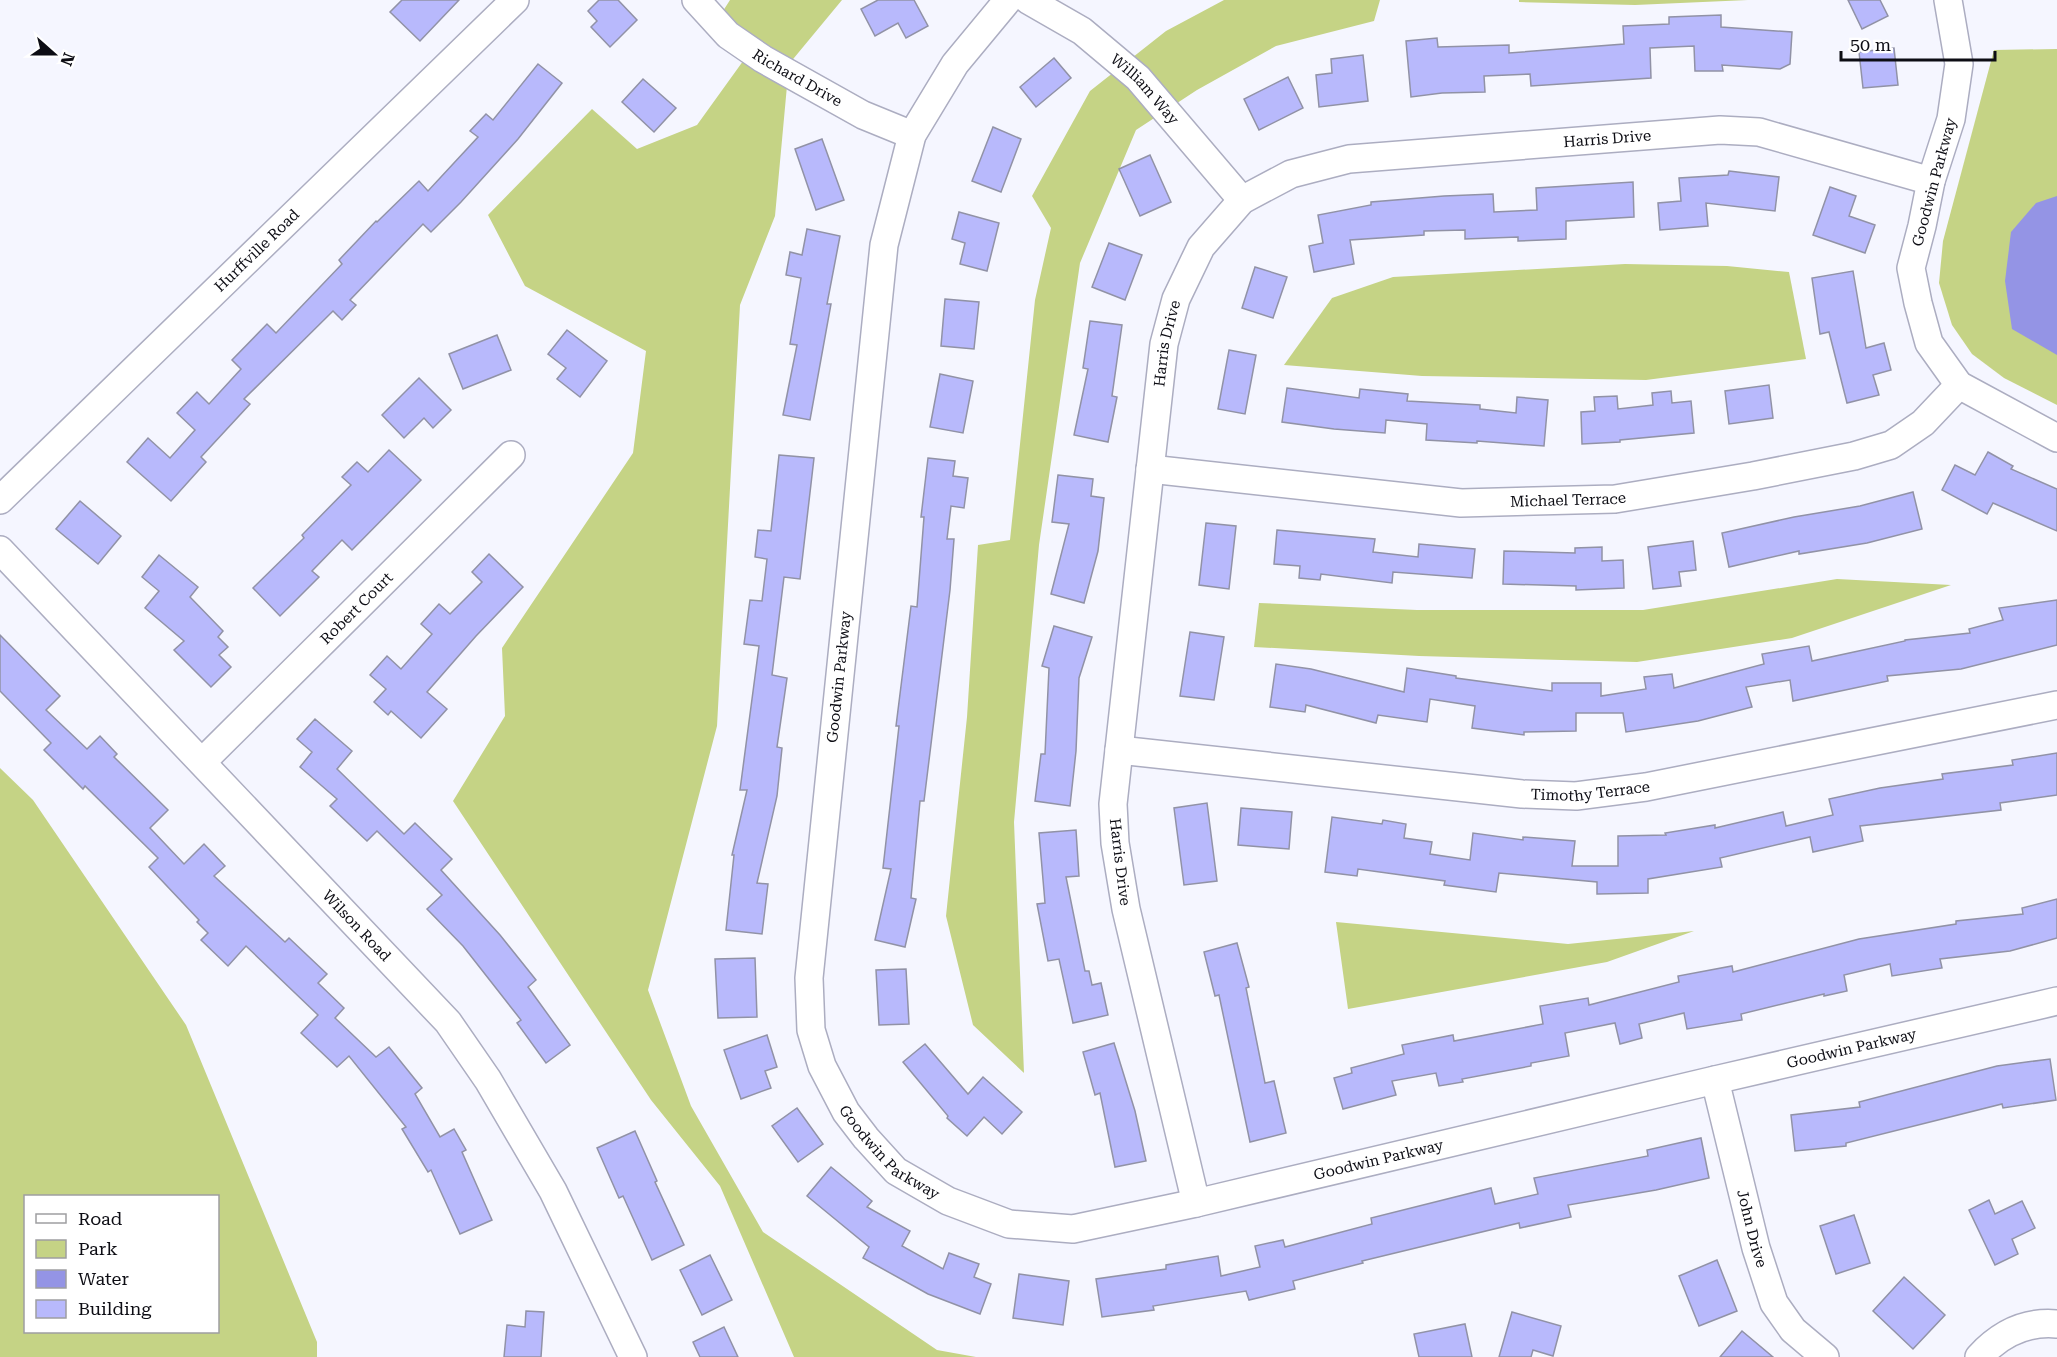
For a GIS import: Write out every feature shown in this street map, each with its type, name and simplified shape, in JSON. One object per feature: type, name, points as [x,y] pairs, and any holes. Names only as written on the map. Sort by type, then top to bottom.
[{"type":"street","name":"Richard Drive","points":[[696,0],[728,35],[763,59],[863,115],[912,135]]},
{"type":"street","name":"Goodwin Parkway","points":[[1008,0],[956,64],[912,135],[884,245],[809,978],[811,1030],[822,1066],[846,1112],[896,1172],[948,1202],[1009,1224],[1073,1229],[1196,1203],[2057,1001]]},
{"type":"street","name":"William Way","points":[[1028,0],[1082,31],[1138,78],[1242,200]]},
{"type":"street","name":"Goodwin Parkway","points":[[1948,0],[1959,64],[1951,119],[1931,181],[1911,268],[1929,343],[1959,385],[2057,438]]},
{"type":"street","name":"Hurffville Road","points":[[0,500],[510,2]]},
{"type":"street","name":"Harris Drive","points":[[1196,1203],[1126,909],[1115,843],[1113,804],[1164,344],[1176,299],[1200,247],[1242,200],[1292,174],[1349,159],[1720,130],[1759,132],[1931,181]]},
{"type":"street","name":"Michael Terrace","points":[[1150,469],[1461,503],[1615,499],[1753,476],[1854,456],[1891,445],[1923,423],[1959,385]]},
{"type":"street","name":"Robert Court","points":[[202,762],[511,454]]},
{"type":"street","name":"Wilson Road","points":[[0,550],[448,1022],[488,1080],[553,1191],[633,1357]]},
{"type":"street","name":"Timothy Terrace","points":[[1119,750],[1522,794],[1576,796],[1646,787],[2057,705]]},
{"type":"street","name":"John Drive","points":[[1715,1080],[1756,1248],[1774,1304],[1793,1330],[1825,1357]]},
{"type":"street","points":[[1979,1357],[1990,1344],[2013,1329],[2042,1323],[2057,1324]]},
{"type":"green space","points":[[730,0],[842,0],[789,64],[775,216],[740,305],[717,726],[648,990],[691,1106],[763,1232],[937,1350],[976,1357],[794,1357],[720,1186],[651,1100],[453,801],[505,716],[502,648],[633,453],[646,351],[525,286],[488,215],[592,109],[637,149],[697,125],[751,50],[716,22]]},
{"type":"green space","points":[[1224,0],[1380,0],[1374,21],[1276,46],[1197,90],[1136,130],[1080,263],[1039,545],[1014,822],[1024,1073],[973,1025],[946,916],[967,717],[978,545],[1010,540],[1035,300],[1051,228],[1032,196],[1090,91],[1166,31]]},
{"type":"green space","points":[[1519,0],[1748,0],[1635,5],[1519,2]]},
{"type":"green space","points":[[2057,49],[2057,405],[2004,378],[1972,354],[1952,325],[1939,283],[1943,241],[1994,50]]},
{"type":"green space","points":[[1625,264],[1727,266],[1789,272],[1806,359],[1646,380],[1422,376],[1284,365],[1332,298],[1393,277]]},
{"type":"green space","points":[[1837,579],[1951,585],[1792,638],[1637,662],[1419,656],[1254,647],[1259,603],[1417,610],[1643,610]]},
{"type":"green space","points":[[0,768],[33,800],[186,1025],[317,1342],[317,1357],[0,1357]]},
{"type":"green space","points":[[1336,922],[1568,944],[1694,931],[1607,962],[1348,1009]]},
{"type":"water","points":[[2057,196],[2057,355],[2012,329],[2005,281],[2011,232],[2036,203]]},
{"type":"building","points":[[402,0],[459,0],[420,41],[390,12]]},
{"type":"building","points":[[599,0],[618,0],[637,20],[610,47],[591,27],[597,21],[588,11]]},
{"type":"building","points":[[878,0],[914,0],[928,26],[906,38],[898,23],[875,36],[861,9]]},
{"type":"building","points":[[1848,0],[1880,0],[1888,16],[1862,29]]},
{"type":"building","points":[[1721,15],[1721,27],[1792,32],[1790,64],[1780,69],[1722,65],[1723,71],[1695,71],[1694,46],[1650,48],[1651,78],[1531,86],[1530,74],[1484,76],[1485,92],[1442,93],[1411,97],[1406,41],[1437,38],[1438,47],[1509,45],[1509,53],[1624,44],[1623,26],[1669,24],[1669,17]]},
{"type":"building","points":[[1894,48],[1898,85],[1863,88],[1859,52]]},
{"type":"building","points":[[1363,55],[1368,101],[1319,107],[1316,75],[1332,73],[1331,59]]},
{"type":"building","points":[[1054,58],[1071,78],[1036,107],[1020,87]]},
{"type":"building","points":[[538,64],[562,83],[518,139],[431,232],[423,224],[350,300],[356,305],[342,320],[333,311],[244,399],[250,404],[201,457],[206,462],[171,501],[127,462],[148,438],[170,458],[195,430],[177,413],[197,392],[209,404],[241,369],[232,360],[267,324],[276,333],[342,264],[339,260],[419,181],[428,191],[478,137],[470,131],[486,114],[493,120]]},
{"type":"building","points":[[1288,77],[1303,108],[1259,130],[1244,99]]},
{"type":"building","points":[[643,79],[676,108],[654,132],[622,102]]},
{"type":"building","points":[[993,127],[1021,139],[1001,192],[972,181]]},
{"type":"building","points":[[822,139],[844,200],[816,210],[795,149]]},
{"type":"building","points":[[1150,155],[1171,202],[1140,216],[1119,169]]},
{"type":"building","points":[[1729,171],[1779,177],[1775,211],[1706,203],[1708,226],[1660,230],[1658,203],[1681,201],[1679,178],[1728,175]]},
{"type":"building","points":[[1633,182],[1634,217],[1566,221],[1566,239],[1518,241],[1518,237],[1465,239],[1465,230],[1424,231],[1424,235],[1350,240],[1354,264],[1314,272],[1309,246],[1323,243],[1318,215],[1371,205],[1371,202],[1493,194],[1494,212],[1537,210],[1536,188]]},
{"type":"building","points":[[1830,187],[1856,196],[1849,216],[1875,225],[1865,253],[1813,235]]},
{"type":"building","points":[[959,212],[999,223],[987,271],[960,264],[965,243],[952,239]]},
{"type":"building","points":[[807,229],[840,236],[827,304],[831,304],[810,420],[783,415],[797,345],[790,344],[801,278],[786,275],[790,252],[802,255]]},
{"type":"building","points":[[1109,243],[1142,255],[1125,300],[1092,287]]},
{"type":"building","points":[[1255,267],[1287,277],[1273,318],[1242,308]]},
{"type":"building","points":[[1853,271],[1866,348],[1884,343],[1891,370],[1873,375],[1879,395],[1847,403],[1829,332],[1820,334],[1812,278]]},
{"type":"building","points":[[945,299],[979,302],[974,349],[941,346]]},
{"type":"building","points":[[1090,321],[1122,325],[1112,396],[1117,397],[1108,442],[1074,435],[1088,369],[1083,368]]},
{"type":"building","points":[[567,330],[607,361],[580,397],[557,379],[566,368],[548,354]]},
{"type":"building","points":[[497,335],[511,370],[463,389],[449,354]]},
{"type":"building","points":[[1229,350],[1256,355],[1245,414],[1218,409]]},
{"type":"building","points":[[940,374],[973,381],[963,433],[930,427]]},
{"type":"building","points":[[419,378],[451,410],[433,428],[424,418],[404,438],[382,415]]},
{"type":"building","points":[[1769,385],[1773,418],[1729,424],[1725,391]]},
{"type":"building","points":[[1287,388],[1359,398],[1360,389],[1408,394],[1407,401],[1480,405],[1480,409],[1516,413],[1517,397],[1548,400],[1544,446],[1426,440],[1427,424],[1386,420],[1385,433],[1282,422]]},
{"type":"building","points":[[1671,391],[1672,403],[1691,401],[1694,433],[1582,444],[1581,412],[1595,411],[1594,397],[1617,396],[1618,409],[1653,405],[1652,393]]},
{"type":"building","points":[[389,450],[421,480],[352,550],[342,540],[312,571],[319,577],[280,616],[253,588],[304,538],[302,535],[351,485],[342,477],[357,462],[368,472]]},
{"type":"building","points":[[1988,452],[2013,466],[2011,469],[2057,489],[2057,531],[1993,503],[1987,514],[1942,490],[1955,465],[1975,475]]},
{"type":"building","points":[[779,455],[814,458],[800,579],[784,577],[772,675],[787,678],[777,747],[782,748],[777,796],[757,883],[768,884],[762,934],[726,930],[734,855],[732,855],[747,790],[740,790],[759,646],[744,644],[750,600],[762,601],[767,559],[755,557],[758,530],[771,531]]},
{"type":"building","points":[[928,458],[955,461],[953,476],[968,478],[964,508],[951,506],[947,539],[954,539],[950,590],[924,801],[920,801],[911,898],[916,899],[905,947],[875,940],[891,869],[883,868],[899,726],[896,726],[911,606],[917,607],[924,517],[921,517]]},
{"type":"building","points":[[1058,475],[1093,479],[1091,496],[1104,498],[1098,551],[1084,603],[1051,594],[1069,524],[1052,522]]},
{"type":"building","points":[[1913,492],[1922,529],[1867,543],[1799,554],[1799,551],[1729,567],[1722,533],[1794,517],[1860,506]]},
{"type":"building","points":[[80,501],[121,536],[98,564],[56,529]]},
{"type":"building","points":[[1206,523],[1236,526],[1229,589],[1199,585]]},
{"type":"building","points":[[1277,530],[1375,539],[1373,552],[1418,557],[1419,544],[1475,549],[1472,578],[1393,572],[1392,583],[1321,574],[1320,580],[1299,578],[1300,566],[1274,564]]},
{"type":"building","points":[[1693,541],[1696,570],[1679,572],[1681,586],[1653,589],[1648,547]]},
{"type":"building","points":[[1602,547],[1602,561],[1623,560],[1624,588],[1576,590],[1576,586],[1503,584],[1504,551],[1575,553],[1575,548]]},
{"type":"building","points":[[489,554],[523,587],[427,692],[447,709],[421,738],[391,711],[388,715],[374,702],[386,689],[370,675],[387,656],[401,669],[432,634],[421,624],[439,604],[450,614],[482,582],[472,572]]},
{"type":"building","points":[[159,555],[198,587],[190,597],[223,631],[218,637],[228,647],[219,655],[231,667],[211,687],[174,650],[184,641],[145,608],[159,591],[142,577]]},
{"type":"building","points":[[2057,600],[2057,645],[1961,669],[1887,676],[1888,681],[1793,701],[1790,680],[1746,687],[1752,707],[1698,721],[1626,732],[1623,713],[1576,713],[1576,731],[1524,732],[1524,735],[1472,728],[1475,706],[1430,699],[1427,722],[1378,715],[1376,723],[1306,705],[1305,712],[1270,707],[1276,664],[1311,669],[1404,692],[1407,668],[1456,676],[1456,678],[1552,691],[1552,683],[1601,683],[1601,696],[1646,689],[1644,677],[1672,674],[1674,688],[1764,664],[1762,654],[1809,646],[1812,661],[1905,640],[1970,633],[1969,629],[2003,620],[1999,608]]},
{"type":"building","points":[[1054,626],[1092,637],[1079,678],[1076,751],[1070,806],[1035,801],[1041,754],[1045,754],[1049,668],[1042,666]]},
{"type":"building","points":[[1190,632],[1224,637],[1214,700],[1180,696]]},
{"type":"building","points":[[0,635],[60,696],[46,710],[87,749],[100,736],[117,754],[114,757],[168,810],[150,828],[184,864],[204,844],[225,866],[214,876],[285,942],[289,938],[327,974],[318,983],[344,1008],[335,1018],[376,1057],[389,1047],[422,1088],[415,1094],[440,1137],[454,1129],[466,1150],[462,1152],[492,1220],[460,1234],[431,1170],[428,1172],[402,1129],[406,1127],[349,1056],[337,1067],[301,1033],[318,1015],[246,946],[228,966],[201,940],[208,933],[197,922],[199,920],[149,867],[158,858],[85,786],[83,789],[44,750],[51,743],[0,691]]},
{"type":"building","points":[[315,719],[352,751],[337,769],[404,834],[415,823],[452,859],[441,870],[500,935],[536,980],[528,987],[570,1045],[546,1063],[517,1023],[521,1020],[463,946],[427,909],[442,895],[377,831],[367,841],[330,806],[337,799],[300,767],[312,752],[297,739]]},
{"type":"building","points":[[2057,753],[2057,795],[2000,803],[2001,810],[1860,826],[1863,841],[1813,852],[1810,837],[1720,858],[1722,867],[1648,879],[1648,893],[1597,894],[1597,882],[1499,873],[1496,892],[1444,885],[1445,881],[1358,869],[1357,876],[1325,872],[1332,817],[1382,824],[1383,820],[1406,824],[1404,838],[1432,842],[1430,854],[1470,860],[1473,833],[1523,840],[1523,837],[1575,841],[1572,866],[1618,866],[1618,836],[1666,835],[1665,833],[1715,825],[1715,828],[1783,812],[1786,826],[1833,815],[1829,799],[1880,788],[1943,779],[1942,774],[2013,765],[2012,760]]},
{"type":"building","points":[[1207,803],[1217,881],[1184,885],[1174,808]]},
{"type":"building","points":[[1241,808],[1292,812],[1289,849],[1238,845]]},
{"type":"building","points":[[1076,830],[1079,876],[1066,877],[1085,971],[1089,971],[1092,985],[1101,983],[1108,1015],[1073,1023],[1059,959],[1048,961],[1037,904],[1045,903],[1039,833]]},
{"type":"building","points":[[2057,899],[2057,938],[2010,951],[1940,959],[1942,968],[1892,976],[1890,964],[1844,975],[1847,991],[1824,996],[1824,994],[1741,1014],[1742,1020],[1687,1029],[1684,1013],[1639,1024],[1642,1038],[1620,1044],[1615,1023],[1565,1033],[1569,1056],[1439,1086],[1436,1073],[1392,1081],[1396,1095],[1343,1109],[1334,1078],[1352,1073],[1351,1068],[1404,1054],[1402,1045],[1453,1035],[1454,1041],[1543,1024],[1540,1006],[1588,998],[1589,1005],[1679,982],[1678,976],[1732,966],[1733,972],[1859,939],[1956,924],[1956,921],[2023,914],[2022,908]]},
{"type":"building","points":[[1237,943],[1249,987],[1246,988],[1265,1083],[1274,1081],[1286,1133],[1250,1142],[1219,995],[1215,996],[1204,952]]},
{"type":"building","points":[[755,958],[757,1017],[718,1018],[715,959]]},
{"type":"building","points":[[906,969],[909,1024],[879,1025],[876,970]]},
{"type":"building","points":[[767,1035],[777,1067],[765,1071],[771,1088],[741,1099],[724,1050]]},
{"type":"building","points":[[1114,1043],[1135,1111],[1146,1161],[1115,1167],[1100,1093],[1095,1095],[1083,1052]]},
{"type":"building","points":[[925,1044],[968,1094],[983,1077],[1022,1112],[1002,1134],[984,1117],[967,1136],[947,1118],[948,1116],[903,1062]]},
{"type":"building","points":[[2050,1059],[2056,1100],[2003,1108],[2002,1104],[1846,1143],[1846,1146],[1795,1151],[1791,1115],[1860,1107],[1859,1102],[1997,1066]]},
{"type":"building","points":[[797,1108],[823,1144],[798,1162],[772,1126]]},
{"type":"building","points":[[635,1131],[684,1245],[652,1260],[623,1196],[619,1198],[597,1148]]},
{"type":"building","points":[[1701,1138],[1709,1178],[1656,1190],[1568,1205],[1571,1217],[1520,1228],[1519,1223],[1362,1261],[1363,1263],[1293,1281],[1295,1289],[1249,1300],[1246,1291],[1153,1306],[1154,1310],[1102,1317],[1096,1279],[1166,1269],[1166,1265],[1218,1256],[1221,1276],[1260,1267],[1255,1246],[1283,1240],[1285,1247],[1372,1224],[1371,1218],[1491,1188],[1495,1204],[1538,1194],[1534,1178],[1648,1156],[1647,1150]]},
{"type":"building","points":[[831,1167],[872,1201],[867,1207],[910,1231],[902,1246],[943,1269],[949,1253],[979,1264],[974,1277],[991,1284],[980,1314],[928,1294],[863,1258],[869,1247],[807,1196]]},
{"type":"building","points":[[1989,1200],[1995,1214],[2022,1201],[2035,1228],[2012,1239],[2018,1254],[1995,1265],[1969,1210]]},
{"type":"building","points":[[1854,1215],[1870,1263],[1836,1274],[1820,1226]]},
{"type":"building","points":[[710,1255],[732,1300],[702,1315],[680,1270]]},
{"type":"building","points":[[1717,1260],[1737,1311],[1699,1326],[1679,1276]]},
{"type":"building","points":[[1019,1274],[1069,1281],[1063,1325],[1013,1318]]},
{"type":"building","points":[[1904,1277],[1945,1315],[1913,1349],[1873,1311]]},
{"type":"building","points":[[526,1311],[544,1312],[541,1357],[504,1357],[507,1325],[525,1327]]},
{"type":"building","points":[[1512,1312],[1561,1326],[1553,1356],[1533,1350],[1531,1357],[1499,1357]]},
{"type":"building","points":[[1465,1324],[1472,1357],[1419,1357],[1414,1334]]},
{"type":"building","points":[[724,1327],[738,1357],[700,1357],[693,1342]]},
{"type":"building","points":[[1742,1331],[1773,1357],[1720,1357]]}]
